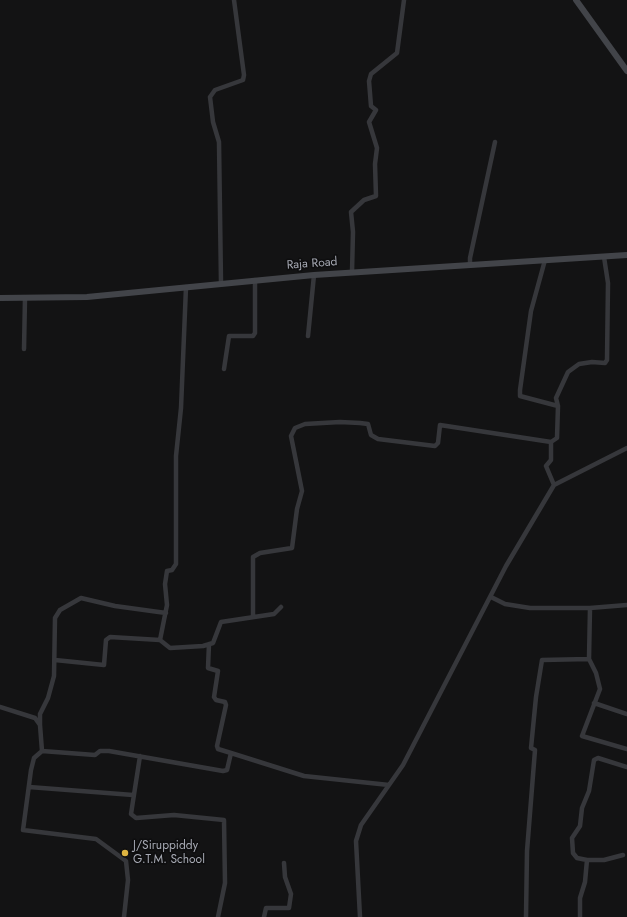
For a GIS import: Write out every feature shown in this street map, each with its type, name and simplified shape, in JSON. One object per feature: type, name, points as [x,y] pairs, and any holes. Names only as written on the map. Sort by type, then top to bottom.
[{"type":"street","points":[[221,283],[219,142],[213,122],[210,97],[215,90],[243,80],[244,75],[234,0]]},
{"type":"street","points":[[352,272],[353,232],[351,212],[364,200],[376,196],[375,164],[377,148],[369,122],[376,110],[371,106],[369,81],[371,74],[397,52],[404,0]]},
{"type":"street","points":[[576,0],[627,71]]},
{"type":"street","points":[[470,264],[470,258],[495,142]]},
{"type":"street","name":"Raja Road","points":[[0,298],[87,297],[221,283],[352,272],[627,255]]},
{"type":"street","points":[[253,617],[254,557],[260,553],[292,548],[297,509],[302,491],[291,436],[294,428],[305,424],[368,424],[371,435],[378,439],[435,446],[438,443],[440,425],[550,442],[557,438],[558,406],[556,398],[568,372],[579,364],[592,362],[605,363],[607,360],[608,283],[604,256]]},
{"type":"street","points":[[545,260],[531,311],[520,396],[558,406]]},
{"type":"street","points":[[308,336],[314,275]]},
{"type":"street","points":[[224,369],[229,336],[253,336],[256,333],[255,280]]},
{"type":"street","points":[[160,640],[167,605],[165,584],[167,571],[172,570],[176,564],[174,488],[182,393],[186,287]]},
{"type":"street","points":[[24,348],[25,298]]},
{"type":"street","points":[[550,442],[551,460],[546,466],[554,485]]},
{"type":"street","points":[[360,917],[356,841],[361,825],[403,765],[506,566],[554,485],[627,448]]},
{"type":"street","points":[[491,597],[505,604],[530,608],[590,608],[627,605]]},
{"type":"street","points":[[42,751],[40,714],[48,698],[54,676],[55,618],[60,610],[81,598],[115,606],[166,613]]},
{"type":"street","points":[[55,660],[104,665],[106,640],[110,637],[160,640],[170,648],[209,644],[213,643],[221,622],[274,614],[281,607]]},
{"type":"street","points":[[590,608],[589,659],[600,684],[600,690],[582,736],[627,749]]},
{"type":"street","points":[[209,644],[208,668],[218,672],[214,697],[216,700],[225,702],[226,705],[217,746],[218,749],[304,776],[389,785]]},
{"type":"street","points":[[526,917],[527,851],[534,750],[531,748],[536,697],[542,660],[589,659]]},
{"type":"street","points":[[594,703],[627,714]]},
{"type":"street","points":[[0,707],[35,718],[40,725]]},
{"type":"street","points":[[124,917],[128,880],[126,861],[96,839],[23,830],[30,770],[34,758],[42,751],[95,755],[100,751],[109,751],[223,771],[227,770],[231,752]]},
{"type":"street","points":[[140,756],[131,814],[136,818],[174,816],[224,820],[225,883],[218,917]]},
{"type":"street","points":[[623,856],[604,860],[586,860],[577,858],[573,853],[572,838],[580,826],[582,808],[589,791],[594,760],[598,758],[627,767]]},
{"type":"street","points":[[29,787],[133,795]]},
{"type":"street","points":[[580,917],[580,898],[585,882],[586,860]]},
{"type":"street","points":[[264,917],[266,908],[289,908],[291,894],[285,877],[284,863]]},
{"type":"place","name":"J/Siruppiddy G.T.M. School","points":[[125,853]]}]
